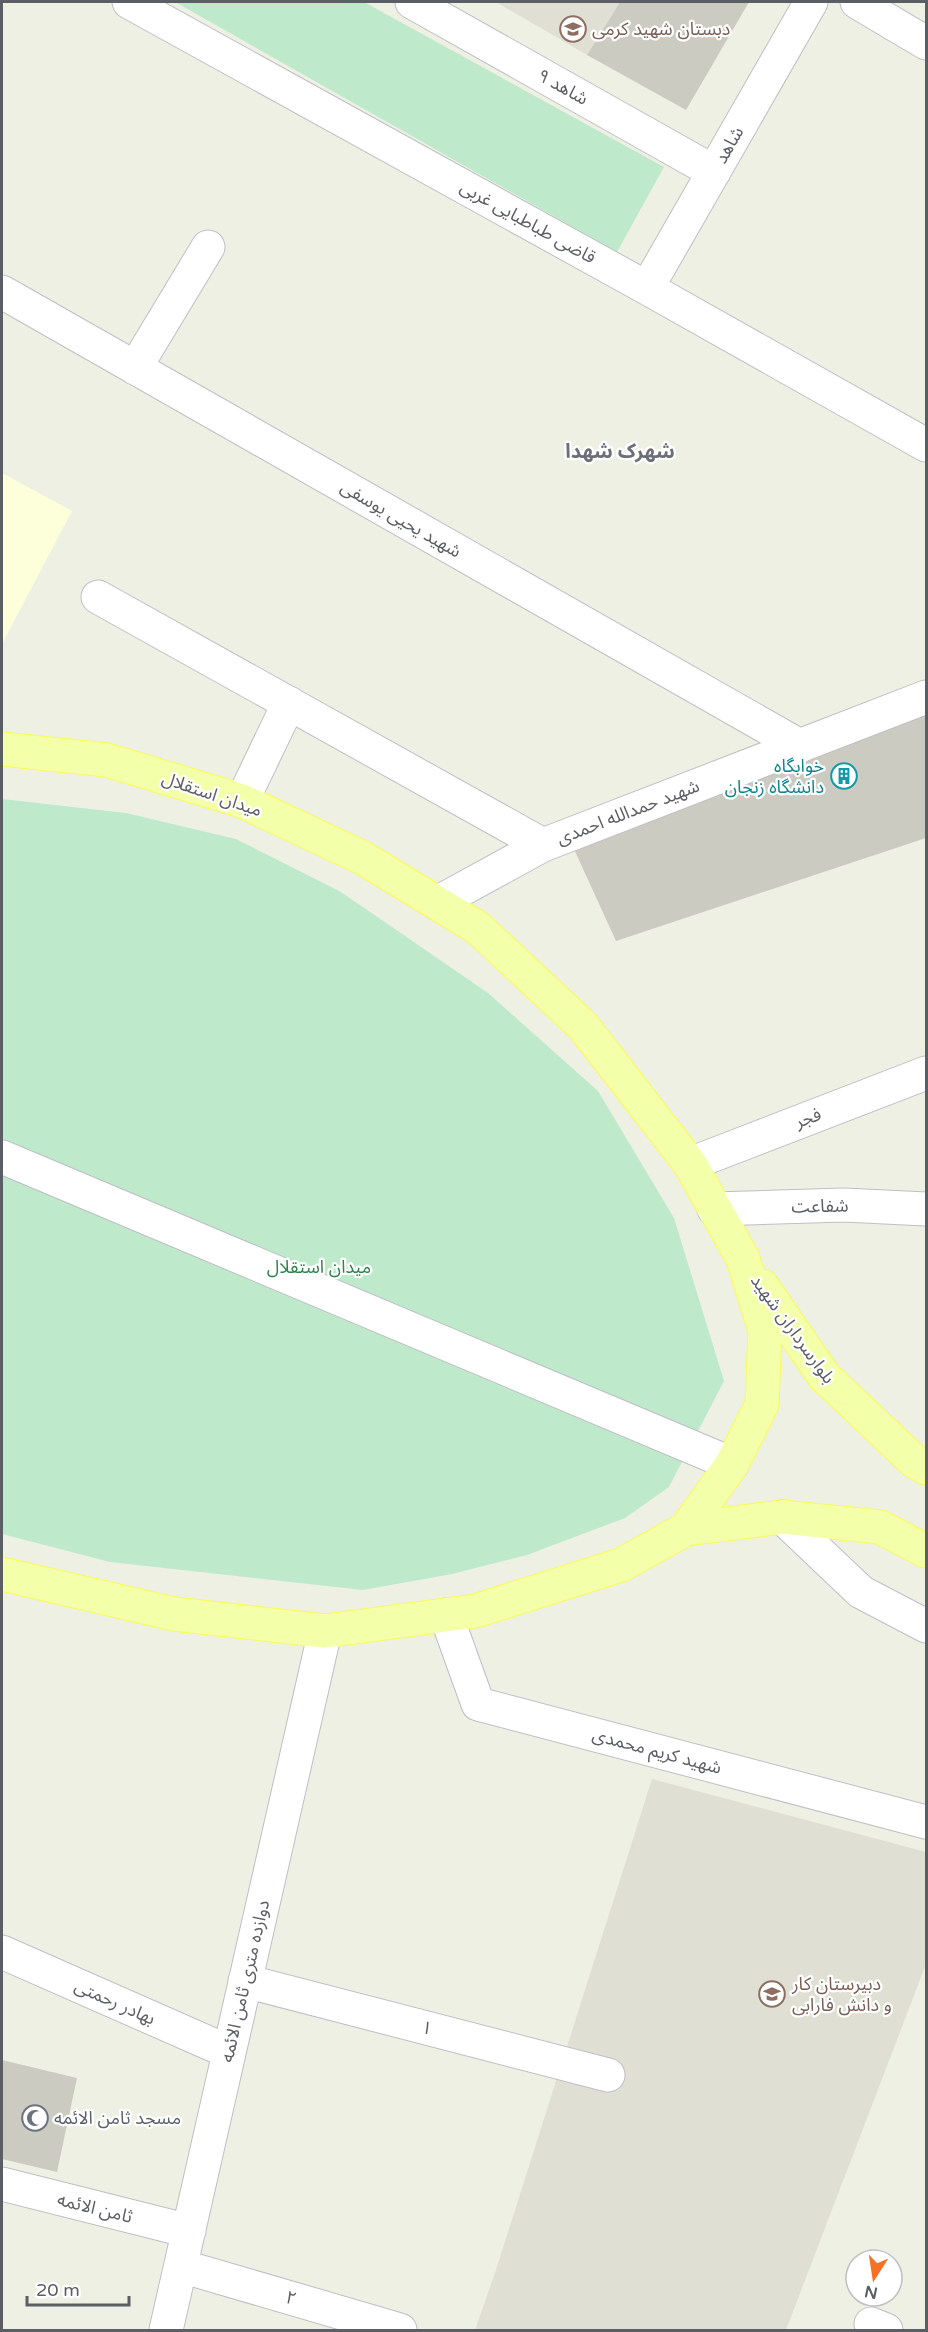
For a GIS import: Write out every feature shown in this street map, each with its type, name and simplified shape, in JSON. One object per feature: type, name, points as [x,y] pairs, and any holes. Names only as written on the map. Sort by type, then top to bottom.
[{"type":"main road","name":"میدان استقلال","points":[[2,749],[107,760],[242,801],[363,858],[478,928],[583,1026],[690,1164],[742,1259],[765,1330],[762,1404],[732,1464],[686,1529],[621,1565],[475,1611],[325,1631],[174,1614],[2,1574]]},
{"type":"main road","name":"بلوارسرداران شهید","points":[[742,1259],[824,1376],[914,1461],[927,1468]]},
{"type":"main road","points":[[686,1529],[782,1517],[880,1527],[927,1551]]},
{"type":"street","name":"قاضی طباطبایی غربی","points":[[129,2],[927,445]]},
{"type":"street","name":"شاهد ۹","points":[[412,2],[714,172]]},
{"type":"street","name":"شاهد","points":[[647,288],[811,2]]},
{"type":"street","points":[[857,2],[927,43]]},
{"type":"street","points":[[135,368],[208,247]]},
{"type":"street","name":"شهید یحیی یوسفی","points":[[2,292],[800,746]]},
{"type":"street","points":[[99,597],[543,845]]},
{"type":"street","name":"شهید حمدالله احمدی","points":[[437,903],[543,845],[927,698]]},
{"type":"street","points":[[242,801],[289,703]]},
{"type":"street","name":"فجر","points":[[690,1164],[927,1072]]},
{"type":"street","points":[[2,1157],[732,1464]]},
{"type":"street","name":"شفاعت","points":[[714,1209],[844,1205],[927,1209]]},
{"type":"street","points":[[782,1517],[861,1592],[927,1626]]},
{"type":"street","name":"شهید کریم محمدی","points":[[446,1615],[478,1704],[927,1822]]},
{"type":"street","name":"دوازده متری ثامن الائمه","points":[[166,2331],[325,1631]]},
{"type":"street","name":"بهادر رحمتی","points":[[2,1952],[229,2052]]},
{"type":"street","name":"۱","points":[[245,1981],[608,2075]]},
{"type":"street","name":"ثامن الائمه","points":[[2,2184],[189,2231]]},
{"type":"street","name":"۲","points":[[181,2266],[400,2331]]},
{"type":"shaded area","name":"دبستان شهید کرمی","points":[[496,2],[620,2],[587,55]]},
{"type":"shaded area","points":[[2,473],[72,511],[2,644]]},
{"type":"shaded area","points":[[652,1779],[926,1852],[926,1964],[786,2330],[475,2330],[495,2273]]},
{"type":"green space","points":[[175,2],[364,2],[664,167],[617,252]]},
{"type":"green space","name":"میدان استقلال","points":[[2,799],[126,813],[236,839],[341,892],[488,993],[598,1091],[674,1218],[724,1381],[669,1487],[625,1518],[527,1555],[452,1574],[363,1590],[110,1562],[2,1534]]},
{"type":"building","points":[[620,2],[749,2],[686,110],[587,55]]},
{"type":"building","name":"خوابگاه دانشگاه زنجان","points":[[926,714],[926,838],[616,941],[573,847]]},
{"type":"building","name":"مسجد ثامن الائمه","points":[[2,2060],[77,2078],[57,2172],[2,2159]]},
{"type":"place","name":"دبستان شهید کرمی","points":[[573,29]]},
{"type":"place","name":"خوابگاه دانشگاه زنجان","points":[[844,776]]},
{"type":"place","name":"دبیرستان کار و دانش فارابی","points":[[772,1994]]},
{"type":"place","name":"مسجد ثامن الائمه","points":[[35,2118]]},
{"type":"district","name":"شهرک شهدا","points":[[620,452]]}]
